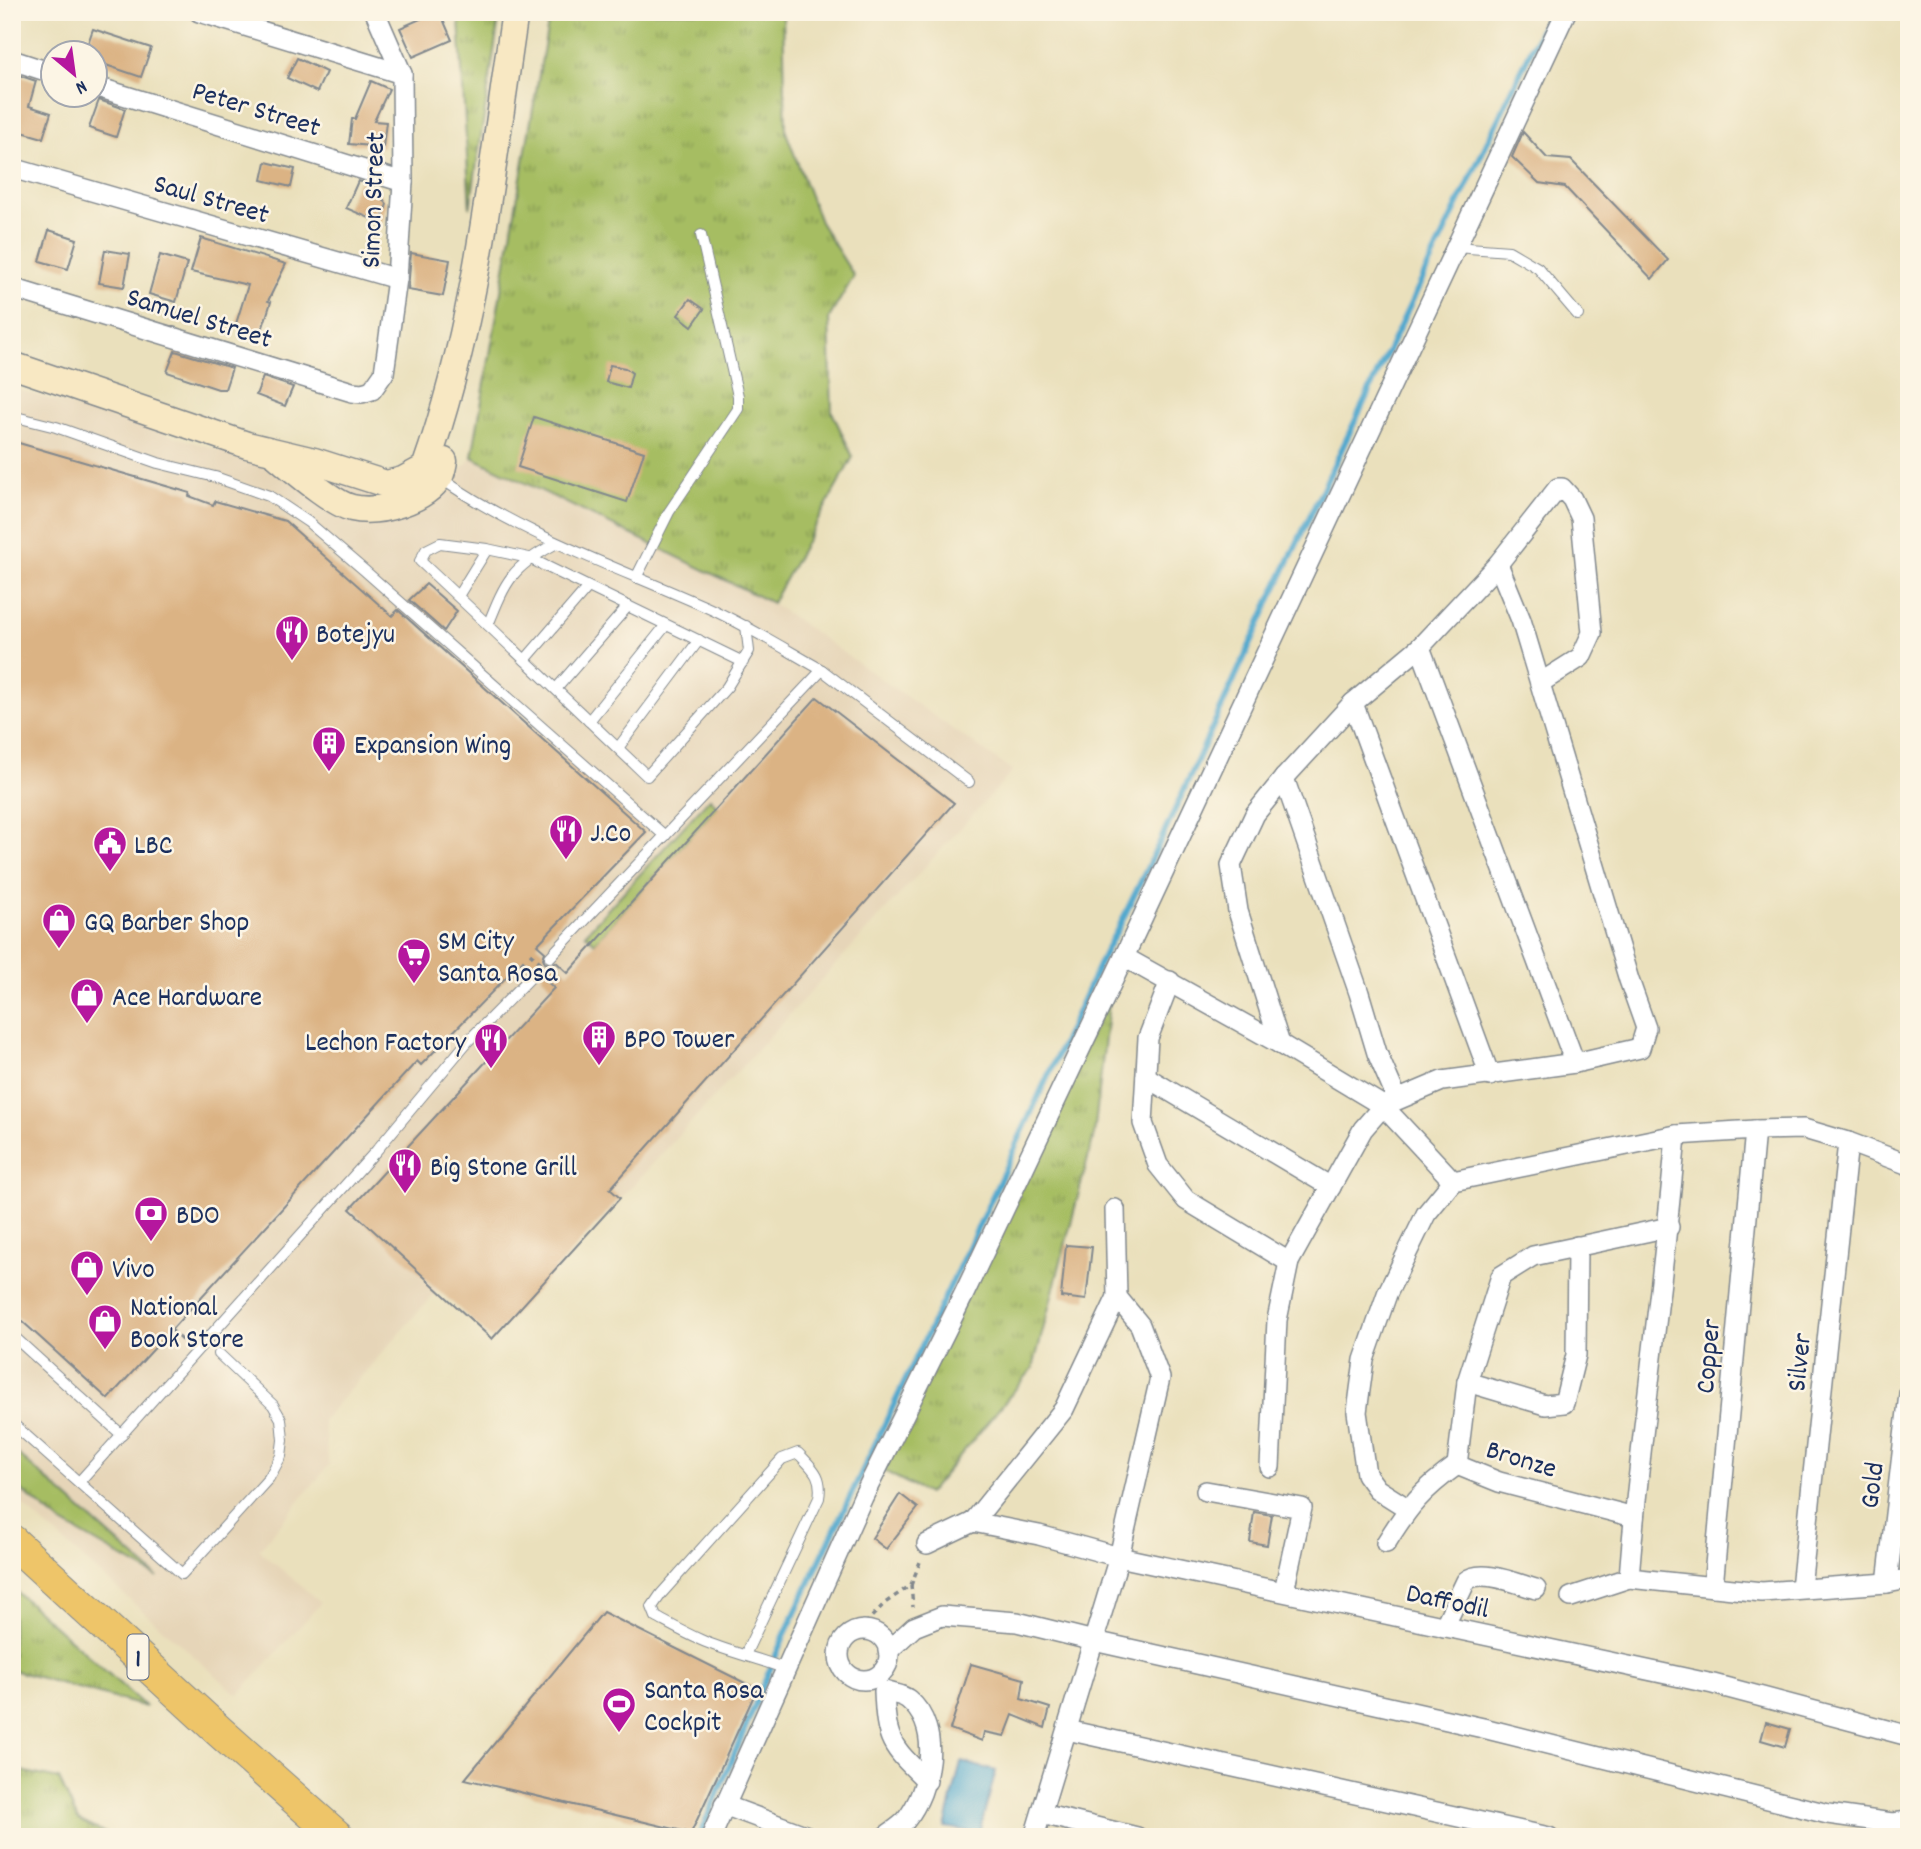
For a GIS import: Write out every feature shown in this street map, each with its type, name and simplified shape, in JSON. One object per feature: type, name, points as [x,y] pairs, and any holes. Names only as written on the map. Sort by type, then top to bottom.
[{"type":"highway","name":"1","points":[[12,1541],[338,1837]]},
{"type":"main road","points":[[12,365],[273,452],[310,482],[351,508],[380,510],[414,500],[432,473],[479,329],[491,268],[511,84],[515,12]]},
{"type":"main road","points":[[511,84],[529,12]]},
{"type":"street","points":[[199,12],[402,74]]},
{"type":"street","name":"Simon Street","points":[[372,390],[384,373],[397,279],[403,182],[402,74],[375,12]]},
{"type":"street","points":[[711,1837],[776,1665],[964,1294],[1566,12]]},
{"type":"street","points":[[12,61],[38,69]]},
{"type":"street","name":"Peter Street","points":[[108,90],[403,182]]},
{"type":"street","name":"Saul Street","points":[[12,168],[397,279]]},
{"type":"street","name":"Samuel Street","points":[[12,288],[352,392],[372,390]]},
{"type":"street","points":[[1280,1044],[1238,911],[1231,865],[1255,814],[1353,703],[1420,648],[1498,564],[1558,488],[1562,488],[1572,499],[1581,518],[1592,633],[1581,657],[1541,683]]},
{"type":"street","points":[[1270,1467],[1277,1320],[1289,1262],[1363,1129],[1390,1102],[1442,1081],[1575,1063],[1640,1048],[1646,1028],[1629,980],[1521,620],[1498,564]]},
{"type":"street","points":[[1420,648],[1575,1063]]},
{"type":"street","points":[[1353,703],[1490,1076]]},
{"type":"street","points":[[1284,778],[1359,993],[1390,1102]]},
{"type":"street","points":[[1124,957],[1390,1102],[1453,1181]]},
{"type":"street","points":[[1170,981],[1148,1038],[1143,1124],[1158,1165],[1186,1200],[1289,1262]]},
{"type":"street","points":[[1146,1077],[1331,1187]]},
{"type":"street","points":[[1407,1508],[1377,1489],[1366,1474],[1357,1412],[1363,1360],[1387,1294],[1426,1214],[1453,1181],[1676,1135],[1755,1130],[1804,1129],[1909,1165]]},
{"type":"street","name":"Copper","points":[[1713,1587],[1755,1130]]},
{"type":"street","points":[[1629,1578],[1669,1227],[1676,1135]]},
{"type":"street","name":"Silver","points":[[1801,1588],[1848,1142]]},
{"type":"street","points":[[927,1544],[973,1521],[1064,1409],[1117,1297],[1115,1209]]},
{"type":"street","points":[[1457,1465],[1467,1382],[1501,1276],[1533,1256],[1669,1227]]},
{"type":"street","points":[[1467,1382],[1545,1405],[1564,1402],[1576,1355],[1577,1246]]},
{"type":"street","points":[[1034,1837],[1119,1558],[1160,1378],[1140,1325],[1117,1297]]},
{"type":"street","name":"Gold","points":[[1887,1583],[1909,1394]]},
{"type":"street","name":"Bronze","points":[[1386,1542],[1407,1508],[1457,1465],[1499,1482],[1634,1517]]},
{"type":"street","points":[[1206,1491],[1302,1508],[1284,1591]]},
{"type":"street","name":"Daffodil","points":[[973,1521],[1039,1535],[1119,1558],[1713,1684],[1909,1736]]},
{"type":"street","points":[[1444,1627],[1466,1581],[1471,1577],[1480,1574],[1536,1589]]},
{"type":"street","points":[[1570,1597],[1629,1578],[1762,1592],[1909,1579]]},
{"type":"street","points":[[888,1651],[914,1627],[942,1616],[1017,1622],[1094,1642],[1483,1728],[1828,1814],[1892,1823],[1909,1821]]},
{"type":"street","points":[[885,1837],[906,1820],[927,1781],[930,1749],[924,1721],[909,1699],[879,1684],[850,1676],[840,1663],[838,1655],[844,1640],[858,1631],[866,1630],[881,1637],[888,1651],[886,1667],[879,1684],[886,1725],[897,1751],[927,1781]]},
{"type":"street","points":[[1067,1730],[1549,1837]]},
{"type":"street","points":[[724,1805],[810,1837]]},
{"type":"street","points":[[1042,1814],[1137,1837]]},
{"type":"lane","points":[[636,578],[668,512],[738,409],[738,396],[701,235]]},
{"type":"lane","points":[[1455,247],[1509,251],[1538,268],[1578,315]]},
{"type":"lane","points":[[12,416],[56,427],[158,463],[215,477],[269,496],[308,522],[364,570],[665,836]]},
{"type":"lane","points":[[432,473],[555,544],[746,626],[822,670],[969,782]]},
{"type":"lane","points":[[743,662],[529,558],[440,543],[426,550],[420,561],[647,776],[727,687],[743,662],[749,651],[746,626]]},
{"type":"lane","points":[[488,625],[503,588],[529,558],[555,544]]},
{"type":"lane","points":[[457,596],[487,549]]},
{"type":"lane","points":[[525,660],[588,587]]},
{"type":"lane","points":[[556,689],[628,606]]},
{"type":"lane","points":[[589,721],[666,625]]},
{"type":"lane","points":[[618,748],[699,640]]},
{"type":"lane","points":[[550,957],[822,670]]},
{"type":"lane","points":[[79,1482],[376,1151],[468,1041],[536,972]]},
{"type":"lane","points":[[12,1335],[122,1435]]},
{"type":"lane","points":[[12,1423],[182,1574],[269,1478],[281,1456],[281,1419],[273,1405],[219,1354]]},
{"type":"lane","points":[[745,1656],[819,1498],[822,1484],[815,1471],[798,1453],[782,1459],[652,1607],[656,1617],[702,1641],[745,1656],[776,1665]]},
{"type":"path","points":[[530,953],[561,981]]},
{"type":"path","points":[[858,1631],[885,1602],[911,1585],[927,1544]]},
{"type":"shaded area","name":"SM City Santa Rosa","points":[[12,388],[207,446],[431,507],[472,457],[772,603],[1013,771],[492,1339],[438,1289],[323,1420],[329,1465],[259,1550],[321,1603],[238,1695],[12,1496]]},
{"type":"green space","points":[[456,12],[500,12],[470,208],[459,19]]},
{"type":"green space","points":[[550,12],[783,12],[786,132],[820,222],[854,276],[829,318],[832,412],[853,457],[772,603],[472,457]]},
{"type":"green space","points":[[710,798],[718,807],[595,943],[585,934]]},
{"type":"green space","points":[[1110,994],[1094,1135],[1033,1368],[928,1494],[884,1471]]},
{"type":"green space","points":[[12,1449],[158,1578],[59,1521],[12,1483]]},
{"type":"green space","points":[[12,1588],[146,1707],[12,1670]]},
{"type":"green space","points":[[12,1769],[59,1779],[78,1820],[113,1837],[12,1837]]},
{"type":"water","points":[[961,1762],[996,1771],[979,1833],[945,1827]]},
{"type":"building","points":[[440,12],[452,40],[413,57],[400,28]]},
{"type":"building","points":[[93,29],[151,48],[141,77],[108,66],[108,38],[90,38]]},
{"type":"building","points":[[297,58],[326,72],[317,92],[287,78]]},
{"type":"building","points":[[12,73],[36,81],[29,106],[51,113],[43,138],[22,132],[17,148],[12,148]]},
{"type":"building","points":[[371,81],[389,89],[374,121],[386,122],[383,147],[349,144],[352,119],[355,119]]},
{"type":"building","points":[[108,103],[125,109],[116,137],[89,128],[96,108],[108,108]]},
{"type":"building","points":[[1523,132],[1547,158],[1571,160],[1668,260],[1652,279],[1565,187],[1539,183],[1512,157]]},
{"type":"building","points":[[266,162],[295,169],[291,187],[262,180]]},
{"type":"building","points":[[358,181],[378,187],[387,204],[381,223],[346,208]]},
{"type":"building","points":[[49,230],[77,239],[68,269],[40,261]]},
{"type":"building","points":[[201,238],[286,264],[268,301],[271,302],[261,333],[235,327],[248,285],[191,272]]},
{"type":"building","points":[[105,250],[130,254],[124,287],[99,283]]},
{"type":"building","points":[[411,253],[450,260],[443,296],[408,290]]},
{"type":"building","points":[[160,255],[187,263],[176,302],[149,294]]},
{"type":"building","points":[[690,299],[704,309],[692,326],[678,315]]},
{"type":"building","points":[[175,351],[232,368],[225,389],[167,372]]},
{"type":"building","points":[[610,365],[625,368],[632,373],[628,388],[606,382]]},
{"type":"building","points":[[263,377],[293,387],[285,406],[256,395]]},
{"type":"building","points":[[534,417],[644,452],[627,502],[518,467]]},
{"type":"building","name":"SM City Santa Rosa","points":[[12,441],[190,493],[189,496],[213,505],[215,501],[285,521],[392,616],[398,610],[646,832],[537,945],[545,952],[545,963],[556,962],[568,973],[817,697],[954,803],[610,1189],[620,1198],[492,1339],[350,1209],[554,988],[542,977],[541,966],[530,967],[523,960],[421,1065],[417,1061],[108,1399],[12,1312]]},
{"type":"building","points":[[426,584],[457,611],[444,631],[409,600]]},
{"type":"building","points":[[1066,1245],[1092,1247],[1086,1300],[1061,1297]]},
{"type":"building","points":[[900,1494],[918,1508],[886,1549],[872,1538]]},
{"type":"building","points":[[1254,1512],[1272,1515],[1267,1545],[1250,1542]]},
{"type":"building","name":"Santa Rosa Cockpit","points":[[603,1612],[757,1689],[691,1833],[465,1779]]},
{"type":"building","points":[[971,1664],[1024,1679],[1021,1699],[1050,1708],[1045,1728],[1013,1715],[1005,1736],[984,1732],[982,1741],[950,1729]]},
{"type":"building","points":[[1766,1722],[1790,1729],[1785,1747],[1761,1740]]},
{"type":"waterway","points":[[699,1837],[785,1634],[1549,12]]},
{"type":"place","name":"Botejyu","points":[[292,662]]},
{"type":"place","name":"Expansion Wing","points":[[329,773]]},
{"type":"place","name":"J.Co","points":[[566,861]]},
{"type":"place","name":"LBC","points":[[110,873]]},
{"type":"place","name":"GQ Barber Shop","points":[[59,950]]},
{"type":"place","name":"SM City Santa Rosa","points":[[414,985]]},
{"type":"place","name":"Ace Hardware","points":[[87,1025]]},
{"type":"place","name":"BPO Tower","points":[[599,1067]]},
{"type":"place","name":"Lechon Factory","points":[[491,1070]]},
{"type":"place","name":"Big Stone Grill","points":[[405,1195]]},
{"type":"place","name":"BDO","points":[[151,1243]]},
{"type":"place","name":"Vivo","points":[[87,1297]]},
{"type":"place","name":"National Book Store","points":[[105,1351]]},
{"type":"place","name":"Santa Rosa Cockpit","points":[[619,1734]]}]
